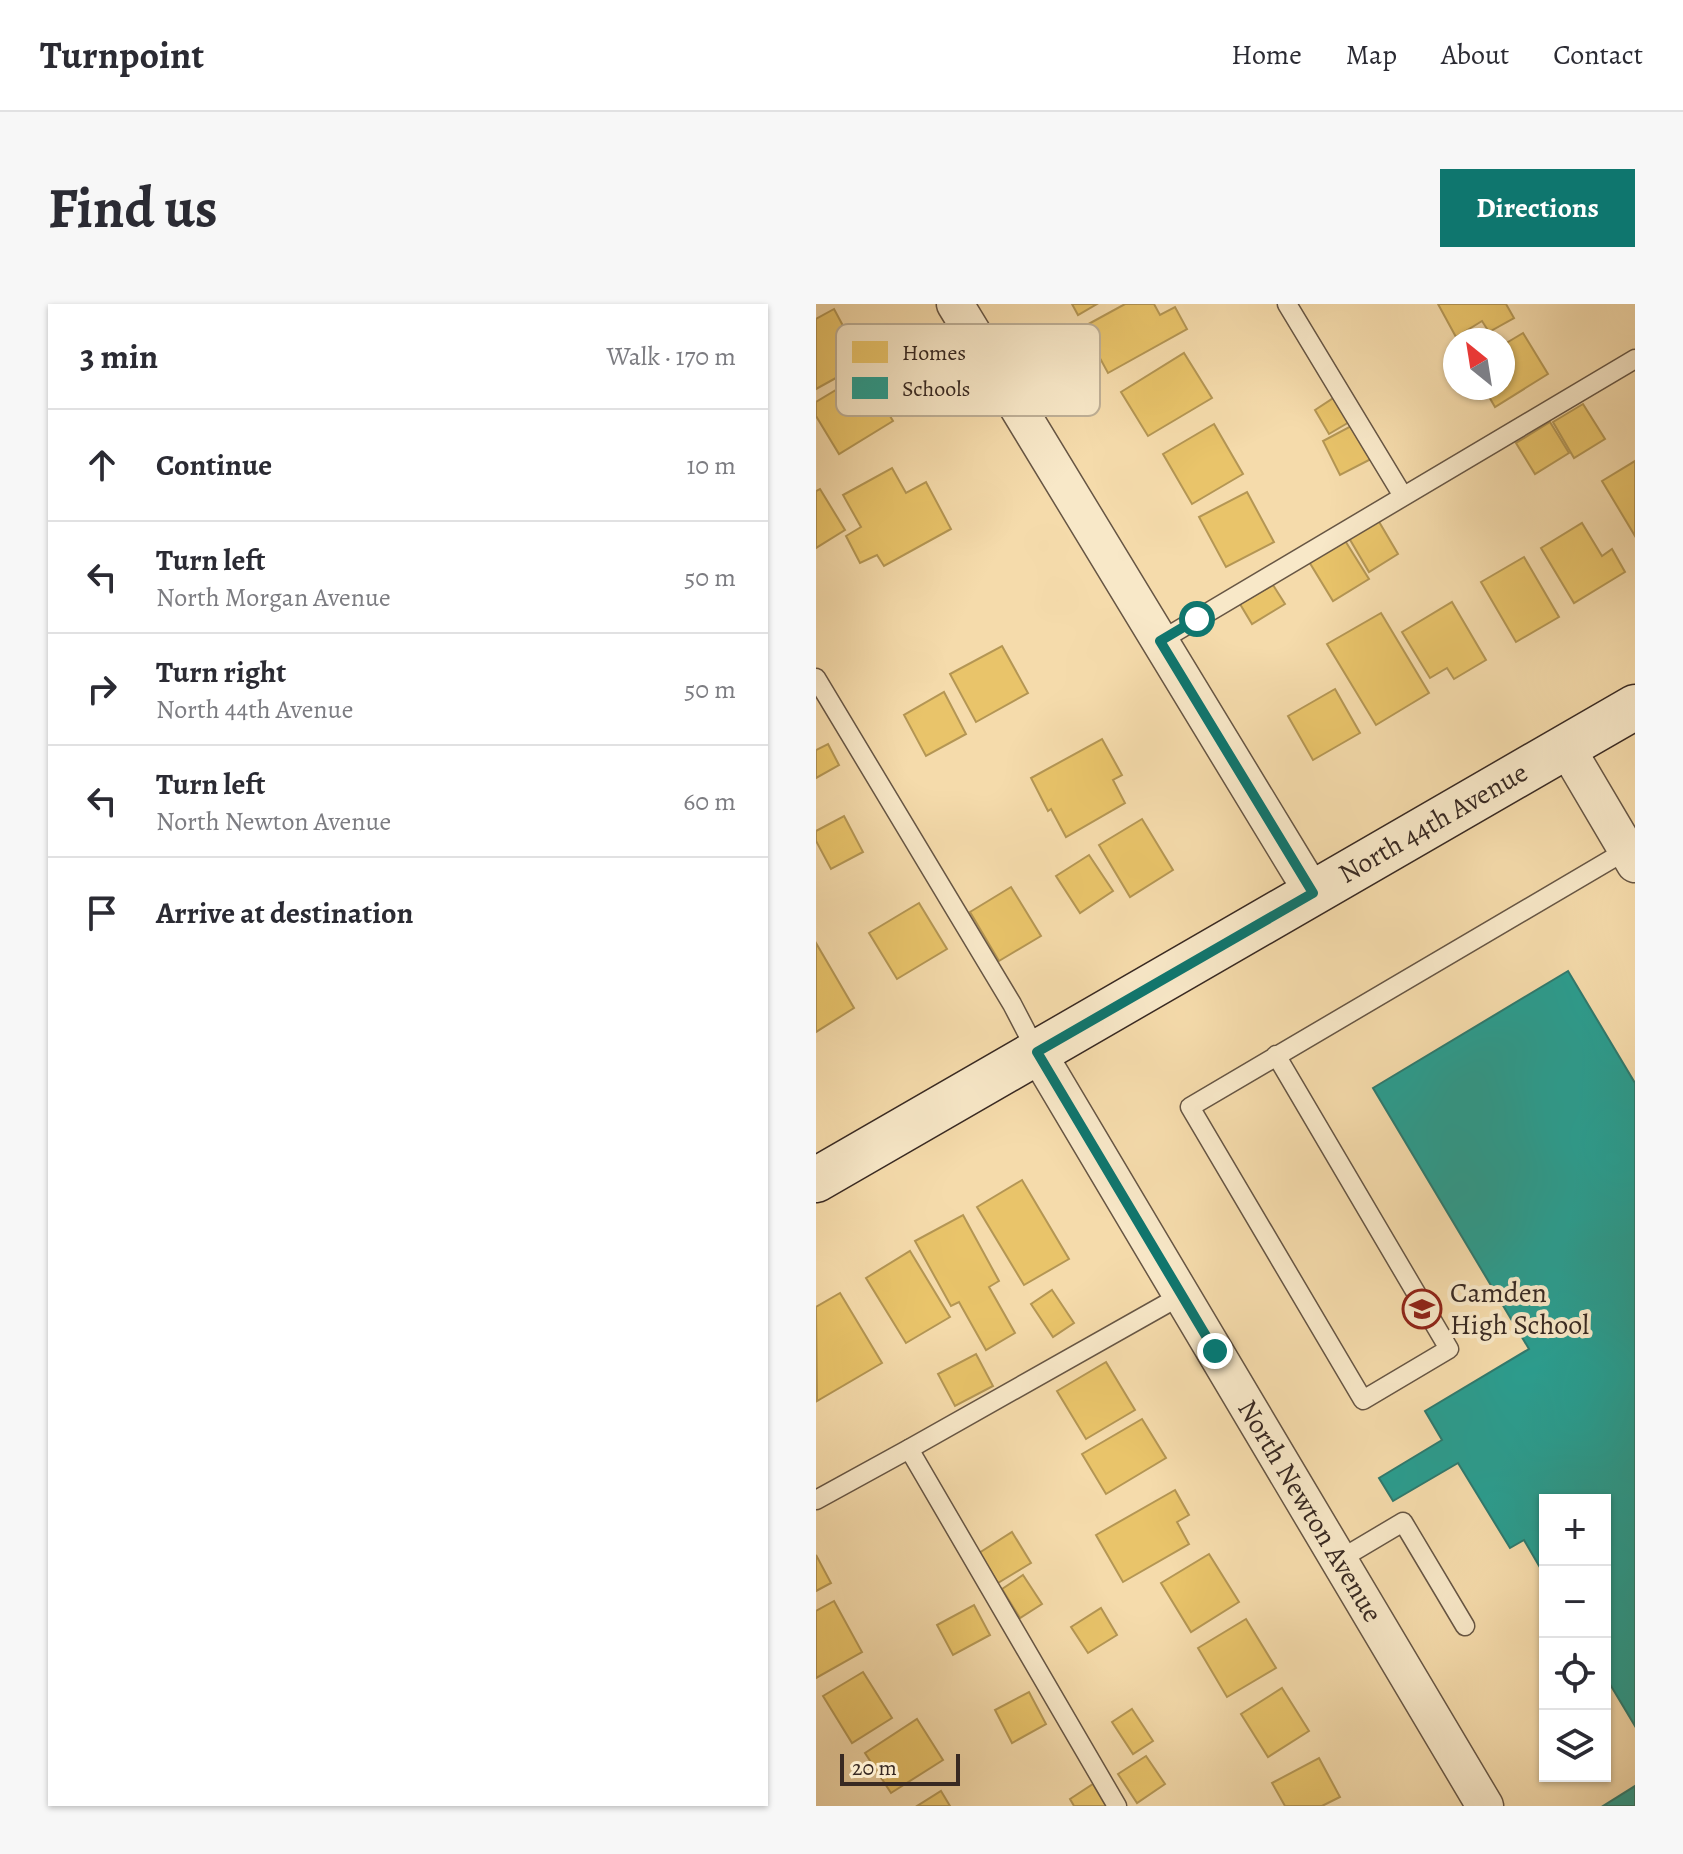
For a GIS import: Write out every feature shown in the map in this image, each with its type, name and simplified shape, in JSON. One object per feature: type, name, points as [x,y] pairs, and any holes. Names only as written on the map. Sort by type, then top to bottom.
[{"type":"street","points":[[955,304],[967,324]]},
{"type":"street","points":[[1023,416],[1313,893]]},
{"type":"street","name":"North 44th Avenue","points":[[816,1180],[1635,707]]},
{"type":"street","points":[[1566,747],[1631,857]]},
{"type":"street","name":"North Newton Avenue","points":[[1037,1052],[1485,1806]]},
{"type":"lane","points":[[1287,304],[1403,496]]},
{"type":"lane","points":[[1160,641],[1635,359]]},
{"type":"lane","points":[[816,678],[1012,1004],[1037,1052]]},
{"type":"lane","points":[[1276,1055],[1449,1349],[1363,1400],[1190,1107],[1276,1055],[1631,857]]},
{"type":"lane","points":[[816,1500],[1182,1295]]},
{"type":"lane","points":[[909,1449],[1117,1806]]},
{"type":"lane","points":[[1339,1560],[1403,1522],[1465,1626]]},
{"type":"building: Homes","points":[[1072,304],[1097,304],[1078,315]]},
{"type":"building: Homes","points":[[1125,304],[1154,304],[1160,315],[1175,307],[1187,329],[1108,373],[1100,358],[1100,324],[1088,324]]},
{"type":"building: Homes","points":[[1438,304],[1506,304],[1514,318],[1496,328],[1486,328],[1482,321],[1471,328],[1451,328]]},
{"type":"building: Homes","points":[[834,309],[842,324],[836,324],[836,378],[816,389],[816,319]]},
{"type":"building: Homes","points":[[1523,333],[1548,374],[1515,395],[1515,338]]},
{"type":"building: Homes","points":[[1184,353],[1212,398],[1148,436],[1121,392]]},
{"type":"building: Homes","points":[[836,390],[836,416],[890,416],[893,421],[839,454],[816,416],[816,402]]},
{"type":"building: Homes","points":[[1335,397],[1351,421],[1329,434],[1315,410]]},
{"type":"building: Homes","points":[[1491,400],[1506,400],[1495,407]]},
{"type":"building: Homes","points":[[1583,404],[1605,439],[1574,458],[1553,422]]},
{"type":"building: Homes","points":[[1550,422],[1569,453],[1535,474],[1516,443]]},
{"type":"building: Homes","points":[[1214,424],[1243,474],[1192,504],[1163,454]]},
{"type":"building: Homes","points":[[1353,425],[1371,459],[1340,475],[1323,441]]},
{"type":"building: Homes","points":[[1635,461],[1635,536],[1602,481]]},
{"type":"building: Homes","points":[[892,468],[906,493],[926,482],[951,529],[884,566],[877,555],[860,563],[846,536],[861,527],[843,495]]},
{"type":"building: Homes","points":[[820,489],[845,530],[816,548],[816,491]]},
{"type":"building: Homes","points":[[1247,492],[1274,542],[1226,567],[1199,517]]},
{"type":"building: Homes","points":[[1378,520],[1398,554],[1369,572],[1349,538]]},
{"type":"building: Homes","points":[[1582,523],[1602,556],[1612,549],[1625,572],[1574,603],[1541,548]]},
{"type":"building: Homes","points":[[1344,539],[1369,579],[1333,601],[1308,560]]},
{"type":"building: Homes","points":[[1524,557],[1559,617],[1516,642],[1481,582]]},
{"type":"building: Homes","points":[[1273,585],[1285,604],[1252,624],[1240,604]]},
{"type":"building: Homes","points":[[1452,602],[1486,660],[1454,679],[1447,668],[1430,678],[1402,632]]},
{"type":"building: Homes","points":[[1381,613],[1429,693],[1376,725],[1327,644]]},
{"type":"building: Homes","points":[[1002,646],[1028,693],[976,722],[950,674]]},
{"type":"building: Homes","points":[[1335,689],[1360,733],[1313,760],[1288,716]]},
{"type":"building: Homes","points":[[944,692],[966,734],[926,756],[904,715]]},
{"type":"building: Homes","points":[[1102,739],[1122,775],[1113,780],[1125,803],[1066,837],[1031,778]]},
{"type":"building: Homes","points":[[828,744],[839,765],[816,778],[816,750]]},
{"type":"building: Homes","points":[[844,816],[863,852],[831,869],[816,841],[816,831]]},
{"type":"building: Homes","points":[[1142,819],[1173,870],[1130,897],[1099,845]]},
{"type":"building: Homes","points":[[1089,855],[1113,891],[1080,913],[1056,876]]},
{"type":"building: Homes","points":[[1011,887],[1041,936],[999,961],[970,912]]},
{"type":"building: Homes","points":[[919,903],[947,949],[897,979],[869,933]]},
{"type":"building: Homes","points":[[816,943],[854,1008],[816,1032]]},
{"type":"building: Homes","points":[[1022,1180],[1069,1259],[1024,1285],[977,1207]]},
{"type":"building: Homes","points":[[963,1215],[999,1281],[989,1287],[1015,1333],[986,1350],[959,1302],[951,1306],[915,1241]]},
{"type":"building: Homes","points":[[910,1251],[950,1317],[906,1343],[866,1278]]},
{"type":"building: Homes","points":[[1052,1290],[1074,1323],[1053,1337],[1031,1304]]},
{"type":"building: Homes","points":[[840,1293],[882,1363],[817,1401],[816,1307]]},
{"type":"building: Homes","points":[[976,1354],[993,1386],[955,1406],[938,1374]]},
{"type":"building: Homes","points":[[1106,1362],[1135,1410],[1086,1439],[1057,1391]]},
{"type":"building: Homes","points":[[1142,1419],[1166,1458],[1106,1494],[1082,1454]]},
{"type":"building: Homes","points":[[1175,1490],[1189,1515],[1177,1522],[1189,1544],[1123,1582],[1096,1535]]},
{"type":"building: Homes","points":[[1012,1532],[1031,1563],[998,1583],[979,1553]]},
{"type":"building: Homes","points":[[1209,1554],[1239,1602],[1191,1632],[1161,1583]]},
{"type":"building: Homes","points":[[816,1555],[831,1583],[816,1591]]},
{"type":"building: Homes","points":[[1023,1575],[1042,1604],[1020,1618],[1002,1589]]},
{"type":"building: Homes","points":[[834,1601],[862,1652],[816,1678],[816,1611]]},
{"type":"building: Homes","points":[[974,1605],[990,1635],[953,1655],[937,1625]]},
{"type":"building: Homes","points":[[1101,1608],[1117,1635],[1088,1653],[1071,1627]]},
{"type":"building: Homes","points":[[1246,1619],[1276,1668],[1227,1697],[1198,1648]]},
{"type":"building: Homes","points":[[863,1672],[892,1718],[852,1743],[823,1696]]},
{"type":"building: Homes","points":[[1282,1688],[1309,1731],[1268,1757],[1241,1714]]},
{"type":"building: Homes","points":[[1029,1692],[1046,1724],[1012,1743],[995,1710]]},
{"type":"building: Homes","points":[[1132,1709],[1153,1741],[1133,1754],[1112,1722]]},
{"type":"building: Homes","points":[[917,1719],[943,1760],[891,1793],[865,1753]]},
{"type":"building: Homes","points":[[1146,1756],[1165,1784],[1137,1803],[1118,1774]]},
{"type":"building: Homes","points":[[1319,1758],[1340,1797],[1322,1806],[1285,1806],[1272,1783]]},
{"type":"building: Homes","points":[[1093,1784],[1106,1806],[1074,1806],[1070,1799]]},
{"type":"building: Homes","points":[[941,1791],[950,1806],[917,1806]]},
{"type":"building: Schools","points":[[1568,971],[1635,1083],[1635,1726],[1611,1686],[1611,1494],[1539,1494],[1539,1566],[1524,1540],[1510,1548],[1458,1463],[1393,1501],[1379,1478],[1442,1440],[1425,1411],[1529,1349],[1373,1088]]},
{"type":"building: Schools","points":[[1635,1786],[1635,1806],[1603,1806]]},
{"type":"place","name":"Camden High School","points":[[1422,1309]]},
{"type":"route","points":[[1197,619],[1160,641],[1313,893],[1037,1052],[1215,1351]]}]
